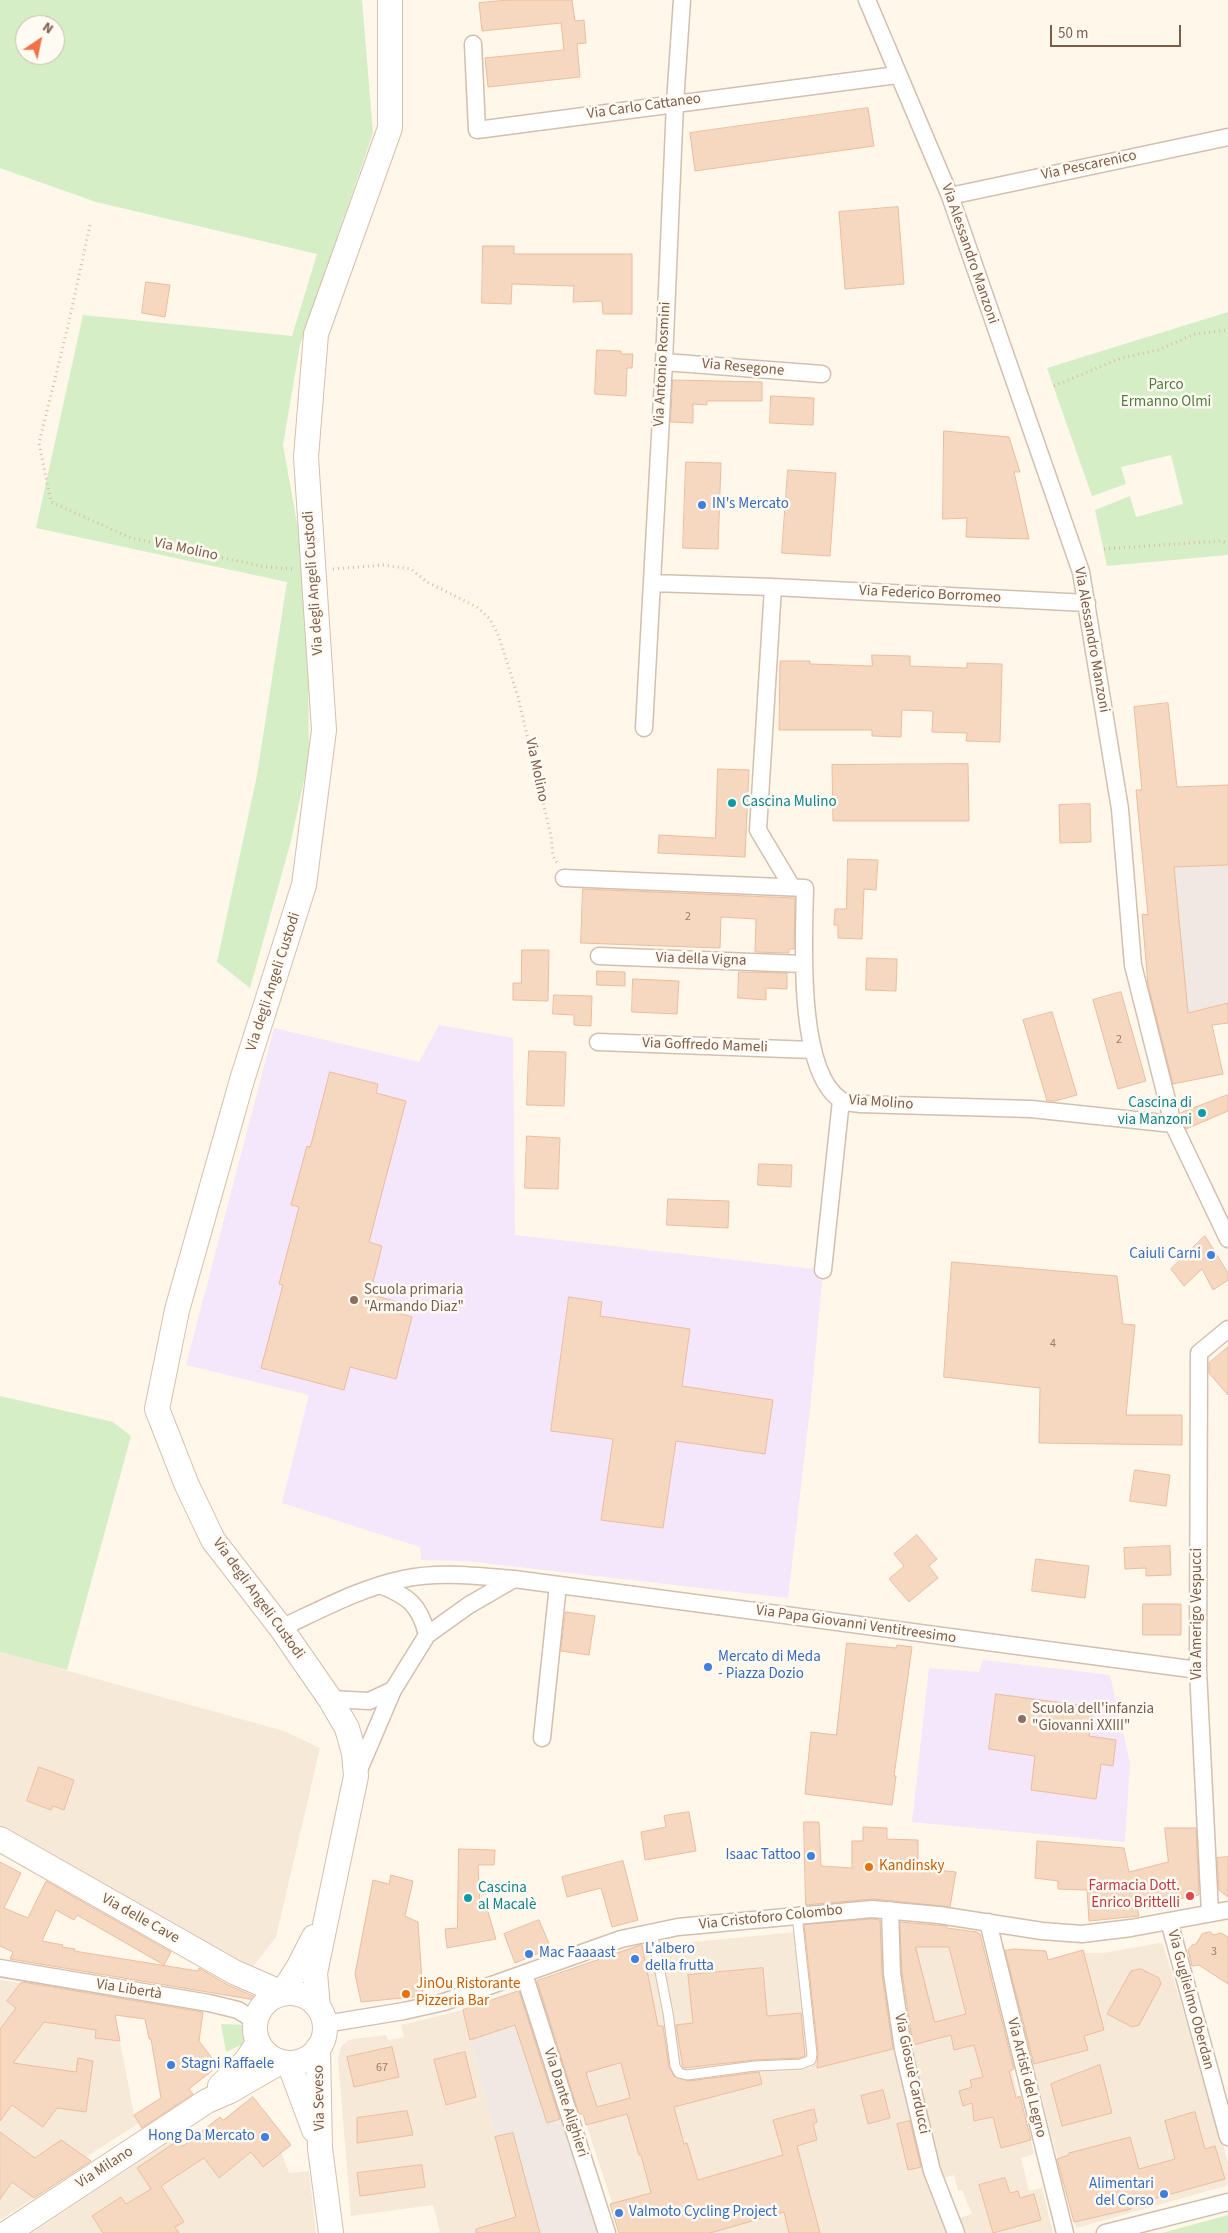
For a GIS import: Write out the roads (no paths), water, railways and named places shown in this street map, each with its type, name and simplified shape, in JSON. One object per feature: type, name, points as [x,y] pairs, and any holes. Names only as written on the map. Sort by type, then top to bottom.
[{"type":"street","name":"Via degli Angeli Custodi","points":[[321,2016],[315,1973],[356,1776],[354,1753],[346,1728],[330,1699],[281,1628],[213,1540],[186,1483],[157,1409],[176,1310],[242,1080],[304,885],[324,730],[306,457],[316,334],[390,128],[390,0]]},
{"type":"street","name":"Via Antonio Rosmini","points":[[644,728],[664,362],[675,103],[682,0]]},
{"type":"street","name":"Via Alessandro Manzoni","points":[[867,0],[897,75],[950,196],[1081,572],[1120,809],[1133,965],[1173,1124],[1228,1239]]},
{"type":"street","name":"Via Carlo Cattaneo","points":[[473,44],[477,130],[897,75]]},
{"type":"street","name":"Via Pescarenico","points":[[950,196],[1228,137]]},
{"type":"street","name":"Via Resegone","points":[[664,362],[822,374]]},
{"type":"street","name":"Via Federico Borromeo","points":[[652,583],[773,587],[1087,603]]},
{"type":"street","points":[[773,587],[758,830],[792,887]]},
{"type":"street","points":[[564,878],[792,887]]},
{"type":"street","name":"Via Molino","points":[[792,887],[805,888],[803,964],[812,1050],[824,1083],[841,1100],[859,1104],[1031,1109],[1173,1124]]},
{"type":"street","name":"Via della Vigna","points":[[599,956],[803,964]]},
{"type":"street","name":"Via Goffredo Mameli","points":[[598,1042],[812,1050]]},
{"type":"street","points":[[823,1270],[841,1100]]},
{"type":"street","name":"Via Amerigo Vespucci","points":[[1210,1913],[1198,1670],[1199,1353],[1228,1329]]},
{"type":"street","name":"Via Papa Giovanni Ventitreesimo","points":[[281,1628],[380,1585],[403,1578],[456,1574],[514,1579],[1198,1670]]},
{"type":"street","points":[[356,1776],[393,1690],[427,1635],[469,1605],[514,1579]]},
{"type":"street","points":[[380,1585],[396,1591],[411,1601],[423,1617],[427,1635]]},
{"type":"street","points":[[542,1738],[558,1585]]},
{"type":"street","points":[[330,1699],[368,1701],[393,1690]]},
{"type":"street","name":"Via delle Cave","points":[[0,1839],[234,1972],[282,1993]]},
{"type":"street","name":"Via degli Angeli Custodi","points":[[282,1993],[298,1968],[328,1909]]},
{"type":"street","name":"Via Cristoforo Colombo","points":[[321,2016],[404,2011],[444,2002],[621,1939],[652,1931],[851,1910],[890,1910],[988,1922],[1042,1931],[1082,1934],[1228,1910]]},
{"type":"street","name":"Via Giosuè Carducci","points":[[890,1910],[892,1973],[903,2048],[932,2170],[956,2233]]},
{"type":"street","name":"Via Guglielmo Oberdan","points":[[1169,1921],[1228,2137]]},
{"type":"street","name":"Via Artisti del Legno","points":[[988,1922],[1065,2233]]},
{"type":"street","name":"Via Libertà","points":[[0,1968],[209,2003],[238,2010],[256,2032]]},
{"type":"street","name":"Via Dante Alighieri","points":[[524,1974],[607,2233]]},
{"type":"street","points":[[282,1993],[302,1995],[311,2000],[321,2016],[322,2041],[310,2056],[301,2062],[285,2063],[267,2055],[256,2032],[263,2004],[282,1993]]},
{"type":"street","name":"Via Milano","points":[[204,2103],[246,2061],[256,2032]]},
{"type":"street","name":"Via Seveso","points":[[318,2048],[320,2148],[331,2233]]},
{"type":"street","name":"Via Milano","points":[[7,2233],[204,2103],[285,2063]]},
{"type":"street","name":"Via Seveso","points":[[285,2063],[320,2148]]},
{"type":"street","points":[[1105,2233],[1228,2202]]},
{"type":"lane","points":[[652,1931],[668,2013],[675,2066],[679,2073],[687,2075],[757,2066],[802,2064],[811,2060],[812,2054],[797,1915]]},
{"type":"place","name":"IN's Mercato","points":[[702,505]]},
{"type":"place","name":"Cascina Mulino","points":[[732,803]]},
{"type":"place","name":"Cascina di via Manzoni","points":[[1202,1113]]},
{"type":"place","name":"Caiuli Carni","points":[[1211,1255]]},
{"type":"place","name":"Scuola primaria \"Armando Diaz\"","points":[[354,1300]]},
{"type":"place","name":"Mercato di Meda - Piazza Dozio","points":[[708,1667]]},
{"type":"place","name":"Scuola dell'infanzia \"Giovanni XXIII\"","points":[[1022,1719]]},
{"type":"place","name":"Isaac Tattoo","points":[[811,1856]]},
{"type":"place","name":"Kandinsky","points":[[869,1867]]},
{"type":"place","name":"Farmacia Dott. Enrico Brittelli","points":[[1190,1896]]},
{"type":"place","name":"Cascina al Macalè","points":[[468,1898]]},
{"type":"place","name":"Mac Faaaast","points":[[529,1954]]},
{"type":"place","name":"L'albero della frutta","points":[[635,1959]]},
{"type":"place","name":"JinOu Ristorante Pizzeria Bar","points":[[406,1994]]},
{"type":"place","name":"Stagni Raffaele","points":[[171,2065]]},
{"type":"place","name":"Hong Da Mercato","points":[[265,2137]]},
{"type":"place","name":"Alimentari del Corso","points":[[1164,2194]]},
{"type":"place","name":"Valmoto Cycling Project","points":[[619,2213]]},
{"type":"park label","name":"Parco Ermanno Olmi","points":[[1166,394]]}]
